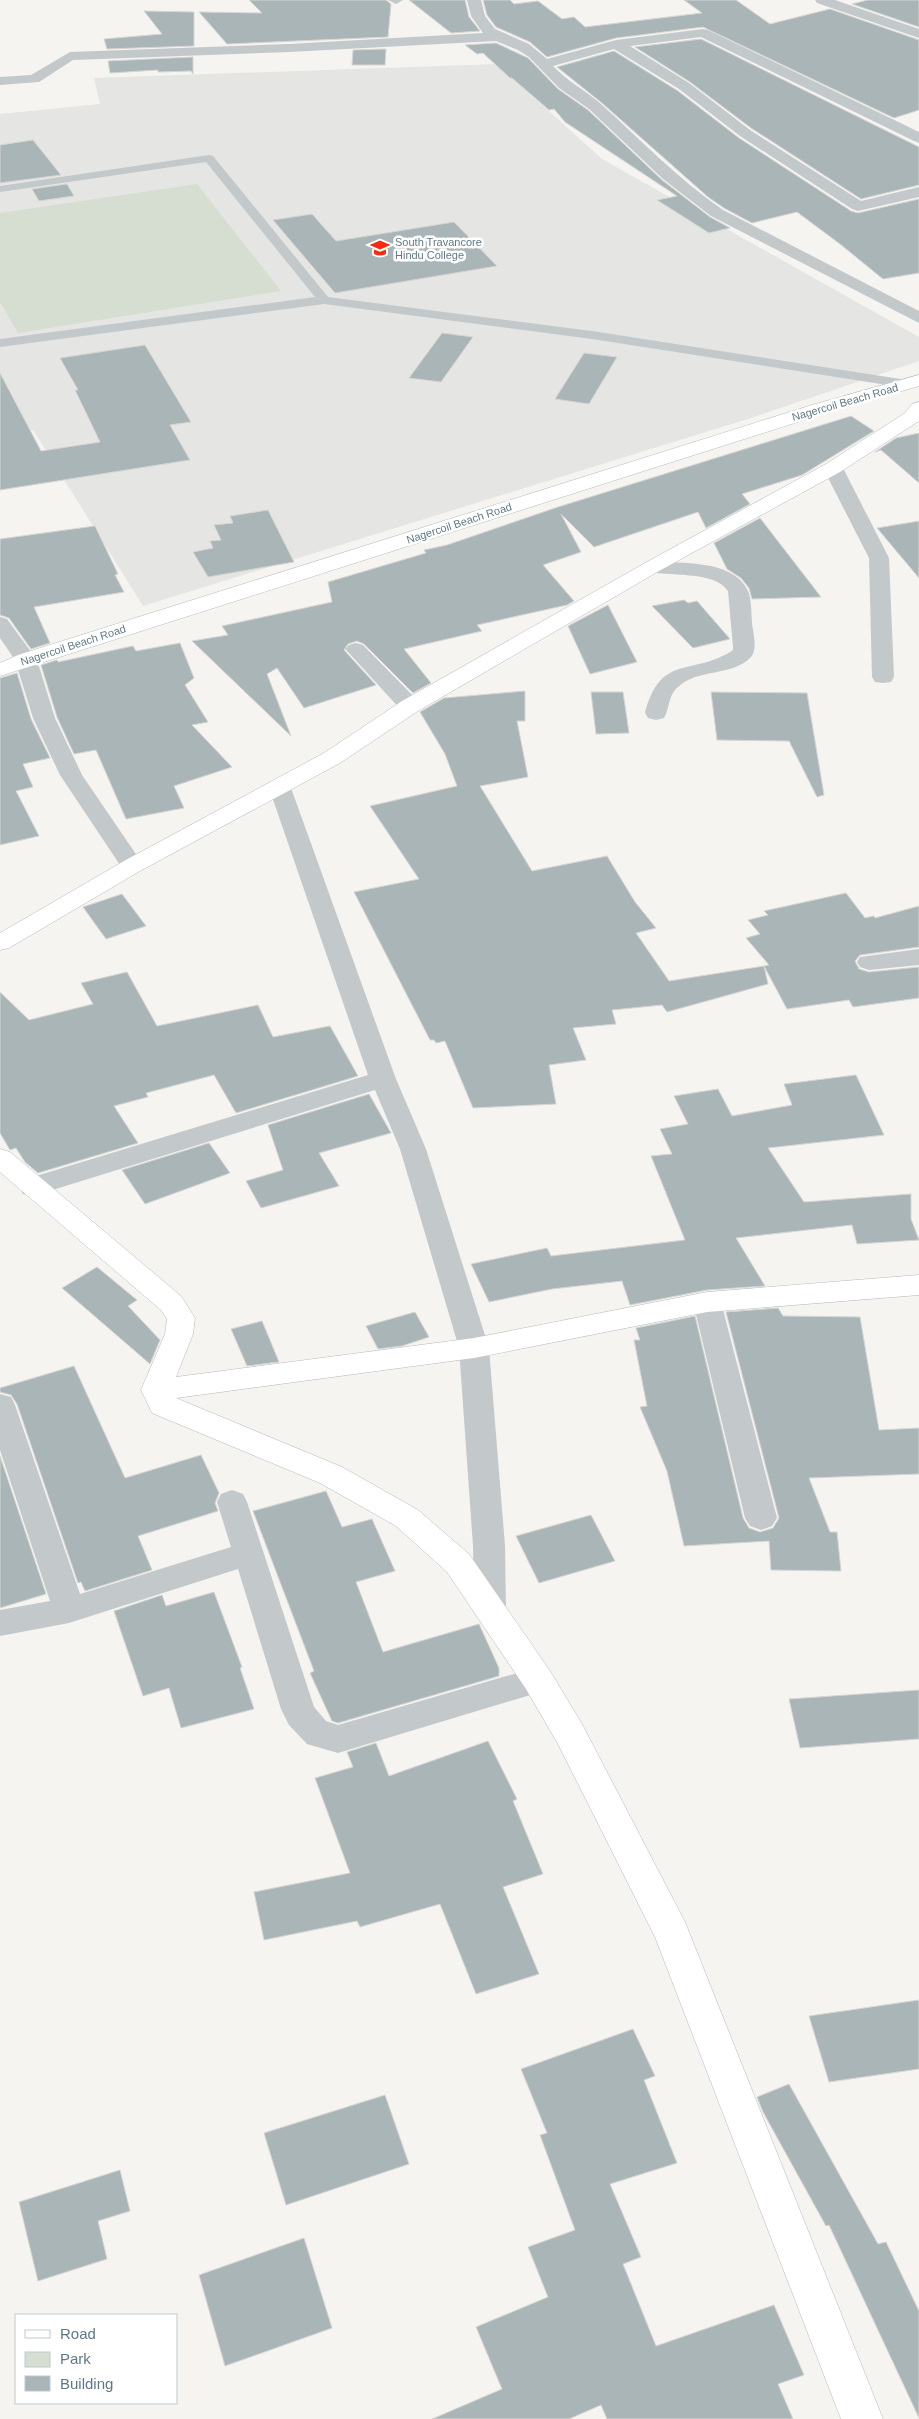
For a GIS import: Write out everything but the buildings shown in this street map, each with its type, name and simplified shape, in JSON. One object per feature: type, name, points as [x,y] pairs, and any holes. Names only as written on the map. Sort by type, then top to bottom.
[{"type":"street","points":[[474,0],[480,24],[496,37],[527,49],[561,83],[593,105],[692,197],[717,213],[919,318]]},
{"type":"street","points":[[822,0],[919,34]]},
{"type":"street","points":[[876,20],[910,16]]},
{"type":"street","points":[[543,64],[616,44],[703,33],[919,138]]},
{"type":"street","points":[[0,81],[34,79],[70,56],[289,48],[496,37]]},
{"type":"street","points":[[616,44],[684,86],[745,133],[858,206],[919,192]]},
{"type":"street","name":"Nagercoil Beach Road","points":[[0,670],[26,660],[819,408],[913,382]]},
{"type":"street","points":[[0,943],[132,866],[280,788],[332,758],[410,706],[652,567],[833,468],[912,417],[919,408]]},
{"type":"street","points":[[833,468],[879,558],[883,677]]},
{"type":"street","points":[[652,567],[713,573],[727,577],[734,583],[738,591],[744,647],[743,653],[731,661],[684,674],[675,679],[663,691],[656,713]]},
{"type":"street","points":[[0,623],[26,660],[44,718],[71,775],[132,866]]},
{"type":"street","points":[[356,648],[410,706]]},
{"type":"street","points":[[280,788],[384,1080],[413,1149],[474,1348],[489,1546],[490,1609]]},
{"type":"street","points":[[869,962],[919,956]]},
{"type":"street","points":[[34,1187],[384,1080]]},
{"type":"street","points":[[0,1158],[171,1303],[181,1318],[179,1334],[156,1390],[163,1405],[331,1475],[407,1518],[458,1563],[490,1609],[538,1680],[570,1734],[672,1933],[862,2419]]},
{"type":"street","points":[[156,1390],[474,1348],[707,1302],[919,1285]]},
{"type":"street","points":[[707,1302],[761,1518]]},
{"type":"street","points":[[0,1405],[69,1610]]},
{"type":"street","points":[[232,1502],[298,1709],[308,1724],[328,1739],[338,1739],[538,1680]]},
{"type":"street","points":[[0,1622],[69,1610],[249,1553]]},
{"type":"lane","points":[[0,188],[209,158],[324,300]]},
{"type":"lane","points":[[0,343],[324,300],[913,382]]},
{"type":"shaded area","name":"South Travancore Hindu College","points":[[497,64],[602,159],[919,337],[919,361],[751,418],[143,606],[33,430],[0,436],[0,114],[100,104],[94,78]]},
{"type":"green space","points":[[197,184],[281,291],[18,333],[0,302],[0,213]]},
{"type":"place","name":"South Travancore Hindu College","points":[[380,248]]}]
